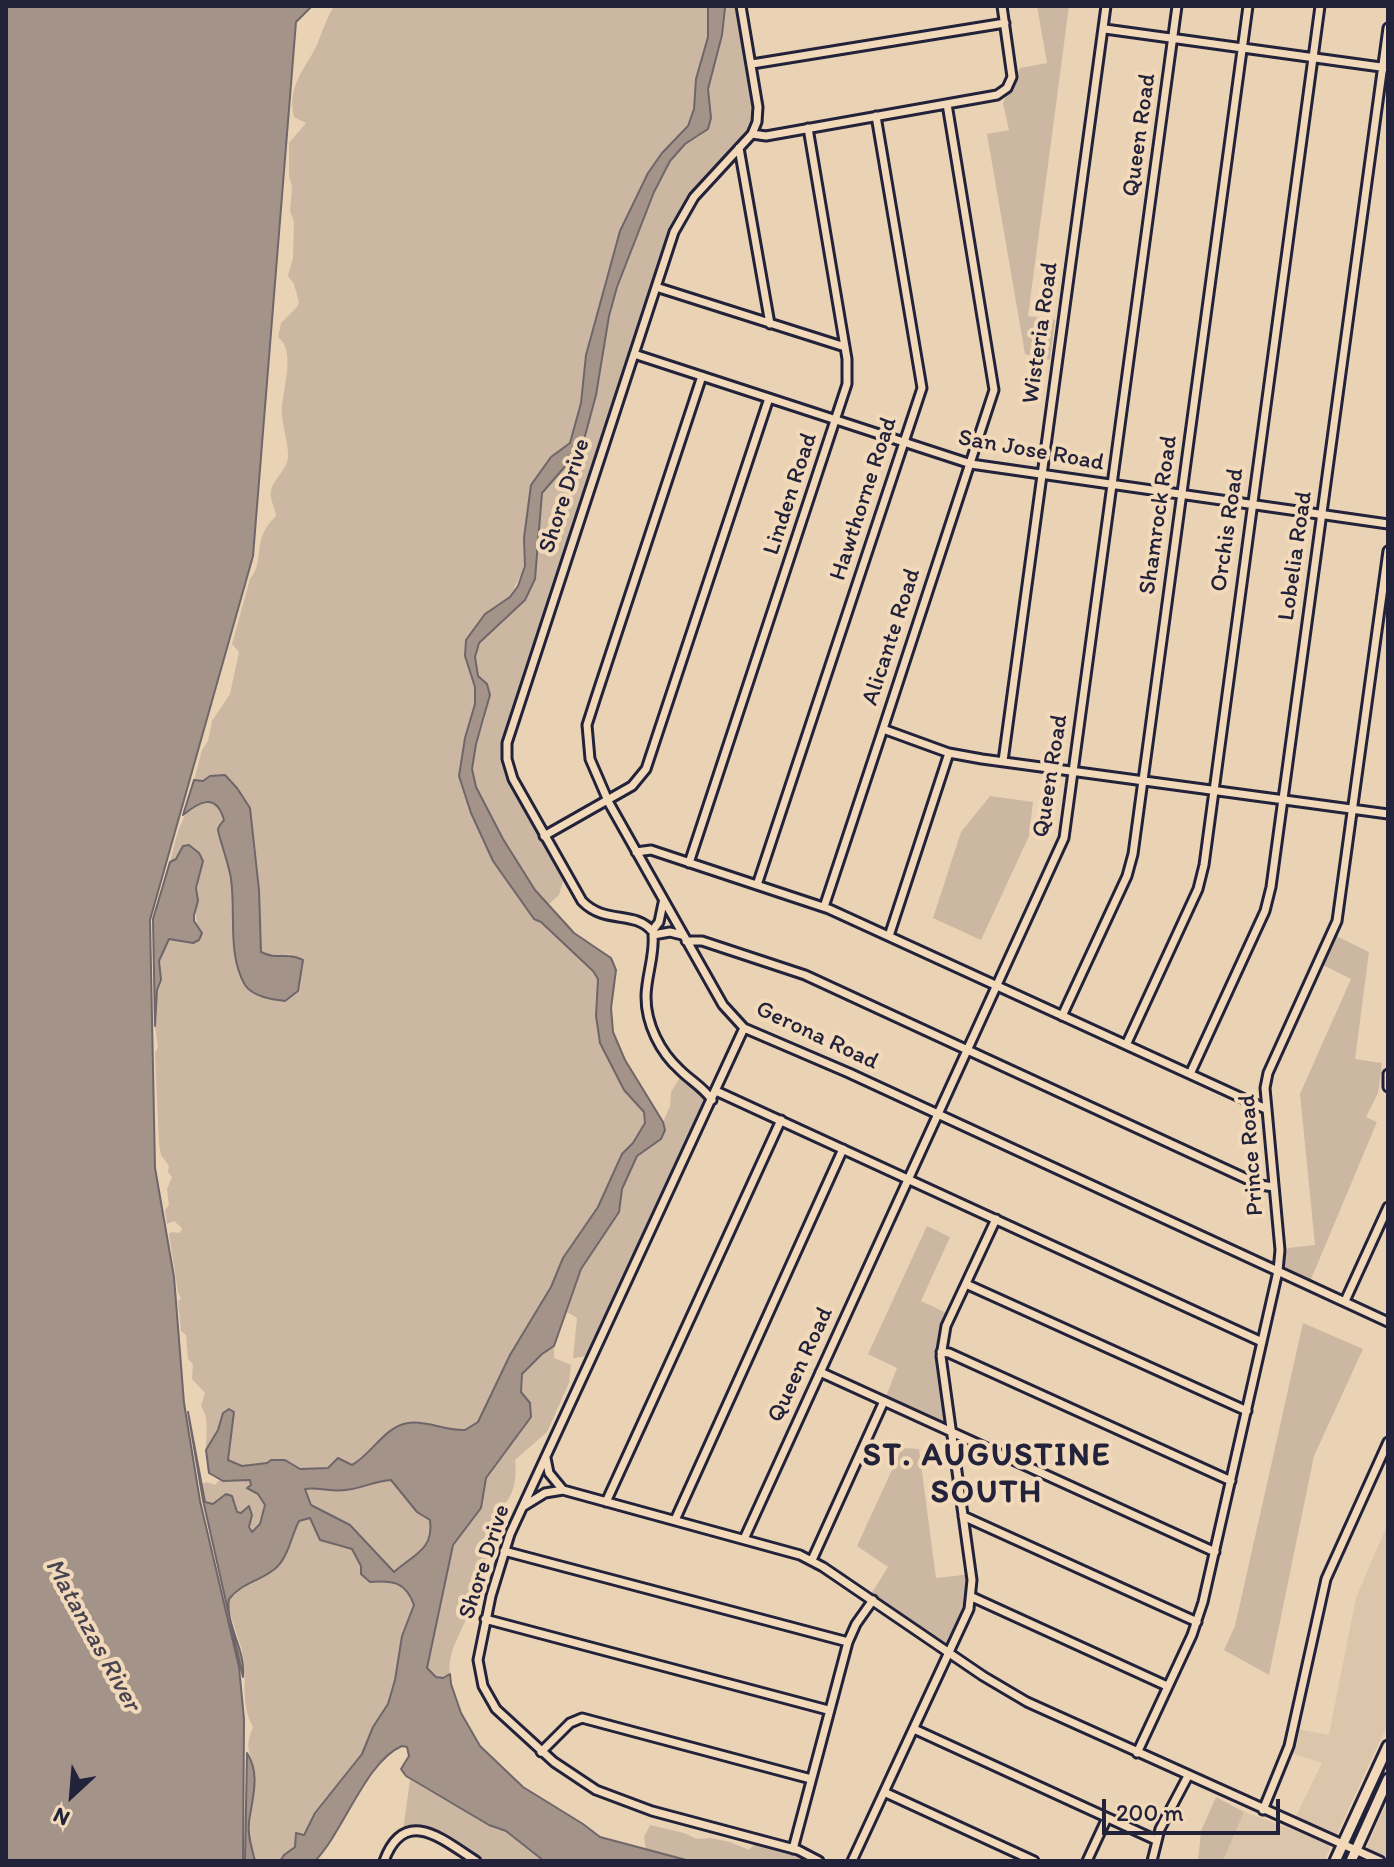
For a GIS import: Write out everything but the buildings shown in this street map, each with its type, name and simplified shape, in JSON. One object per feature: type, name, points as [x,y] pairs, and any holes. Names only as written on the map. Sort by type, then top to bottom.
[{"type":"main road","points":[[1335,1861],[1388,1746]]},
{"type":"main road","points":[[1351,1861],[1388,1779]]},
{"type":"street","points":[[741,6],[758,107],[752,134],[766,136],[994,96],[1007,88],[1012,77],[1002,6]]},
{"type":"street","name":"Wisteria Road","points":[[1003,761],[1106,6]]},
{"type":"street","name":"Queen Road","points":[[744,1539],[1060,850],[1177,6]]},
{"type":"street","name":"Shamrock Road","points":[[1062,1016],[1130,867],[1248,6]]},
{"type":"street","name":"Orchis Road","points":[[1126,1045],[1198,889],[1204,865],[1320,6]]},
{"type":"street","points":[[752,64],[1005,23]]},
{"type":"street","name":"Lobelia Road","points":[[1190,1074],[1265,911],[1271,887],[1386,68],[1388,28]]},
{"type":"street","points":[[1105,29],[1386,68]]},
{"type":"street","name":"Alicante Road","points":[[947,104],[994,390],[883,729],[949,753],[1388,814]]},
{"type":"street","name":"Hawthorne Road","points":[[757,885],[922,388],[876,116]]},
{"type":"street","name":"Linden Road","points":[[689,863],[847,384],[845,347],[808,128]]},
{"type":"street","name":"Shore Drive","points":[[664,902],[659,922],[652,931],[640,922],[607,917],[593,911],[578,895],[544,836],[509,769],[506,754],[509,733],[674,232],[686,208],[752,134]]},
{"type":"street","points":[[739,148],[770,324]]},
{"type":"street","points":[[656,287],[845,347]]},
{"type":"street","name":"San Jose Road","points":[[634,354],[971,464],[1388,524]]},
{"type":"street","name":"Gerona Road","points":[[702,376],[587,725],[586,739],[590,759],[608,801],[723,1005],[744,1028],[1388,1322]]},
{"type":"street","points":[[544,836],[632,786],[646,769],[769,398]]},
{"type":"street","name":"Prince Road","points":[[1137,1753],[1197,1622],[1278,1271],[1280,1250],[1265,1088],[1268,1073],[1337,921],[1388,551]]},
{"type":"street","points":[[824,907],[883,729]]},
{"type":"street","points":[[889,936],[949,753]]},
{"type":"street","points":[[636,852],[651,850],[824,907],[1266,1109]]},
{"type":"street","points":[[712,1100],[672,1062],[651,1025],[646,993],[653,935],[670,932],[805,975],[1260,1185],[1274,1187]]},
{"type":"street","name":"Shore Drive","points":[[744,1028],[522,1508],[504,1551],[485,1619],[478,1660],[485,1692],[500,1713],[541,1752],[587,1785],[652,1811],[793,1849],[819,1861]]},
{"type":"street","points":[[1388,1074],[1388,1087]]},
{"type":"street","points":[[716,1091],[1262,1342]]},
{"type":"street","points":[[606,1502],[781,1120]]},
{"type":"street","points":[[675,1520],[843,1149]]},
{"type":"street","points":[[1345,1301],[1388,1207]]},
{"type":"street","points":[[852,1861],[967,1615],[972,1597],[941,1352],[946,1326],[996,1219]]},
{"type":"street","points":[[966,1284],[1247,1411]]},
{"type":"street","points":[[941,1352],[1231,1481]]},
{"type":"street","points":[[820,1372],[1215,1552]]},
{"type":"street","points":[[812,1560],[884,1401]]},
{"type":"street","points":[[1263,1810],[1289,1746],[1326,1579],[1388,1442]]},
{"type":"street","points":[[546,1458],[553,1479],[563,1490]]},
{"type":"street","points":[[522,1508],[545,1493],[563,1490],[812,1560],[1027,1702],[1380,1861]]},
{"type":"street","points":[[963,1516],[1197,1622]]},
{"type":"street","points":[[504,1551],[848,1642]]},
{"type":"street","points":[[972,1597],[1167,1686]]},
{"type":"street","points":[[793,1849],[848,1642],[873,1600]]},
{"type":"street","points":[[485,1619],[828,1710]]},
{"type":"street","points":[[541,1752],[570,1723],[582,1718],[811,1779]]},
{"type":"street","points":[[914,1729],[1156,1840]]},
{"type":"street","points":[[1152,1861],[1156,1840],[1188,1776]]},
{"type":"street","points":[[884,1792],[1034,1861]]},
{"type":"street","points":[[1087,1861],[1107,1818]]},
{"type":"street","points":[[384,1861],[398,1838],[415,1830],[435,1835],[462,1857],[476,1861]]},
{"type":"street","points":[[1009,1861],[1014,1852]]},
{"type":"shaded area","points":[[334,6],[708,6],[708,37],[696,79],[694,109],[688,126],[648,173],[620,231],[586,355],[576,427],[570,443],[551,457],[524,538],[525,566],[510,597],[485,614],[465,656],[475,687],[475,704],[459,775],[471,812],[493,861],[534,919],[593,970],[598,979],[600,1043],[623,1090],[644,1112],[645,1123],[622,1154],[598,1207],[563,1258],[551,1287],[510,1355],[478,1422],[465,1430],[421,1423],[399,1425],[351,1465],[338,1459],[329,1468],[300,1469],[285,1460],[242,1466],[228,1460],[234,1413],[223,1413],[218,1430],[206,1450],[207,1422],[201,1406],[205,1393],[192,1379],[193,1364],[188,1359],[186,1335],[181,1331],[178,1302],[181,1298],[169,1234],[180,1233],[182,1228],[174,1221],[167,1224],[165,1210],[169,1205],[167,1189],[172,1177],[159,1144],[155,1026],[157,990],[161,980],[159,961],[169,938],[181,941],[199,927],[196,907],[202,866],[183,845],[176,860],[170,862],[181,824],[192,806],[199,802],[214,804],[224,820],[219,832],[230,864],[235,950],[246,986],[298,991],[299,977],[291,954],[271,957],[261,952],[255,846],[203,781],[194,780],[212,721],[230,694],[239,652],[232,644],[250,579],[257,565],[263,534],[276,516],[271,498],[272,487],[288,458],[282,407],[288,363],[284,344],[278,337],[281,323],[299,302],[294,284],[288,276],[293,258],[294,222],[290,211],[289,143],[306,123],[294,117],[292,106],[298,79]]},
{"type":"shaded area","points":[[725,6],[738,6],[754,116],[747,137],[699,185],[679,210],[502,741],[504,768],[565,875],[559,895],[548,905],[503,840],[475,783],[472,762],[487,709],[487,684],[478,676],[475,657],[479,643],[491,629],[505,620],[535,579],[542,493],[582,446],[596,395],[617,287],[654,192],[670,161],[685,144],[700,136],[711,118],[708,90],[722,35]]},
{"type":"shaded area","points":[[1037,6],[1069,6],[1028,316],[1055,320],[1050,360],[1025,354],[987,134],[1009,130],[1003,103],[1020,68],[1047,63]]},
{"type":"shaded area","points":[[990,796],[1033,802],[1029,836],[981,940],[933,918],[961,832]]},
{"type":"shaded area","points":[[1332,934],[1369,952],[1355,1059],[1382,1063],[1378,1093],[1366,1117],[1377,1122],[1309,1284],[1278,1271],[1288,1248],[1315,1245],[1300,1094],[1351,979],[1319,963]]},
{"type":"shaded area","points":[[682,1074],[709,1090],[708,1099],[590,1356],[573,1358],[577,1318],[567,1312],[581,1269],[619,1212],[622,1189],[637,1156],[661,1139],[671,1092]]},
{"type":"shaded area","points":[[927,1226],[950,1237],[921,1301],[951,1315],[942,1337],[952,1431],[884,1402],[897,1368],[868,1354]]},
{"type":"shaded area","points":[[1303,1323],[1363,1349],[1314,1456],[1269,1675],[1224,1650],[1235,1626]]},
{"type":"shaded area","points":[[554,1346],[554,1358],[571,1365],[569,1383],[547,1432],[515,1460],[514,1486],[500,1508],[473,1603],[451,1656],[450,1674],[443,1678],[435,1677],[427,1668],[453,1545],[481,1508],[486,1478],[531,1417],[530,1403],[521,1392],[522,1374]]},
{"type":"shaded area","points":[[902,1448],[919,1449],[936,1578],[972,1574],[973,1598],[951,1649],[871,1594],[888,1567],[857,1546]]},
{"type":"shaded area","points":[[219,1480],[250,1480],[248,1488],[258,1494],[265,1505],[260,1524],[252,1532],[246,1507],[241,1513],[236,1512],[232,1496],[225,1494],[213,1504],[205,1502],[201,1484],[207,1482],[215,1485]]},
{"type":"shaded area","points":[[390,1480],[417,1512],[430,1520],[426,1545],[394,1572],[350,1525],[311,1505],[304,1489],[345,1490]]},
{"type":"shaded area","points":[[310,1518],[336,1546],[352,1549],[369,1572],[403,1588],[414,1605],[402,1636],[388,1704],[373,1727],[362,1754],[315,1813],[295,1847],[280,1861],[255,1861],[249,1829],[255,1772],[248,1743],[253,1727],[245,1703],[243,1655],[228,1605],[239,1587],[277,1567],[299,1521]]},
{"type":"shaded area","points":[[1388,1523],[1388,1723],[1335,1838],[1294,1820],[1322,1763],[1286,1751],[1292,1728],[1329,1735],[1356,1598]]},
{"type":"shaded area","points":[[410,1780],[489,1825],[506,1831],[544,1861],[477,1861],[426,1829],[403,1830]]},
{"type":"shaded area","points":[[1216,1797],[1244,1812],[1223,1861],[1198,1861],[1201,1831]]},
{"type":"shaded area","points":[[1388,1800],[1388,1861],[1365,1851]]},
{"type":"shaded area","points":[[1244,1812],[1332,1844],[1324,1861],[1223,1861]]},
{"type":"shaded area","points":[[650,1825],[697,1839],[730,1842],[749,1850],[759,1840],[781,1845],[814,1861],[690,1861],[646,1850],[644,1837]]},
{"type":"water","name":"Matanzas River","points":[[6,6],[312,6],[296,22],[253,556],[150,920],[155,1168],[174,1277],[184,1403],[200,1501],[239,1667],[244,1719],[243,1861],[6,1861]]},
{"type":"water","points":[[708,6],[725,6],[722,35],[708,89],[711,118],[708,129],[685,144],[670,161],[654,192],[617,287],[596,395],[582,447],[542,493],[535,579],[525,600],[479,643],[475,657],[478,676],[487,684],[490,695],[472,769],[476,787],[503,839],[535,890],[574,933],[611,958],[616,970],[611,1008],[613,1032],[625,1060],[665,1130],[661,1139],[637,1156],[622,1189],[619,1212],[581,1269],[554,1346],[522,1374],[521,1392],[530,1403],[531,1417],[486,1478],[481,1508],[453,1545],[427,1668],[436,1677],[443,1678],[450,1674],[461,1713],[480,1746],[523,1787],[600,1837],[690,1861],[544,1861],[506,1831],[489,1825],[406,1776],[401,1769],[409,1756],[407,1747],[402,1746],[377,1766],[315,1861],[280,1861],[295,1847],[296,1833],[304,1835],[315,1813],[362,1754],[373,1727],[388,1704],[402,1636],[414,1605],[407,1591],[398,1584],[370,1582],[361,1574],[361,1566],[352,1549],[320,1540],[310,1518],[299,1521],[277,1567],[239,1589],[229,1599],[230,1618],[242,1657],[243,1677],[203,1500],[188,1412],[205,1502],[213,1504],[226,1494],[232,1496],[237,1512],[241,1513],[249,1506],[252,1515],[249,1527],[252,1532],[260,1524],[265,1505],[258,1494],[247,1488],[251,1485],[250,1480],[223,1481],[209,1473],[206,1450],[218,1430],[223,1413],[229,1409],[234,1412],[228,1460],[242,1466],[285,1460],[300,1469],[328,1468],[338,1458],[352,1465],[400,1425],[422,1423],[465,1430],[478,1422],[510,1355],[551,1287],[563,1258],[598,1207],[622,1154],[645,1123],[644,1112],[624,1090],[600,1043],[596,1016],[598,979],[541,922],[534,919],[493,861],[471,813],[459,776],[475,704],[475,687],[465,656],[466,640],[485,614],[510,597],[518,586],[525,566],[524,538],[531,485],[551,457],[570,443],[581,403],[586,355],[620,231],[648,173],[688,126],[694,109],[696,79],[708,37]],"holes":[[[391,1480],[417,1512],[430,1520],[429,1538],[421,1550],[394,1572],[350,1525],[311,1505],[305,1489],[345,1490]]]},
{"type":"water","points":[[225,775],[250,808],[259,890],[261,952],[303,960],[298,991],[285,1001],[252,992],[239,973],[234,947],[231,879],[218,830],[224,820],[221,811],[206,802],[183,815],[194,780],[203,781],[210,776]]},
{"type":"water","points":[[189,845],[203,861],[196,888],[198,901],[194,915],[194,921],[202,933],[199,940],[193,943],[169,939],[159,961],[161,980],[157,990],[155,1026],[153,919],[170,862],[176,859],[183,846]]},
{"type":"water","points":[[247,1753],[255,1778],[249,1827],[255,1861],[245,1861]]},
{"type":"district","name":"ST. AUGUSTINE SOUTH","points":[[987,1476]]}]
